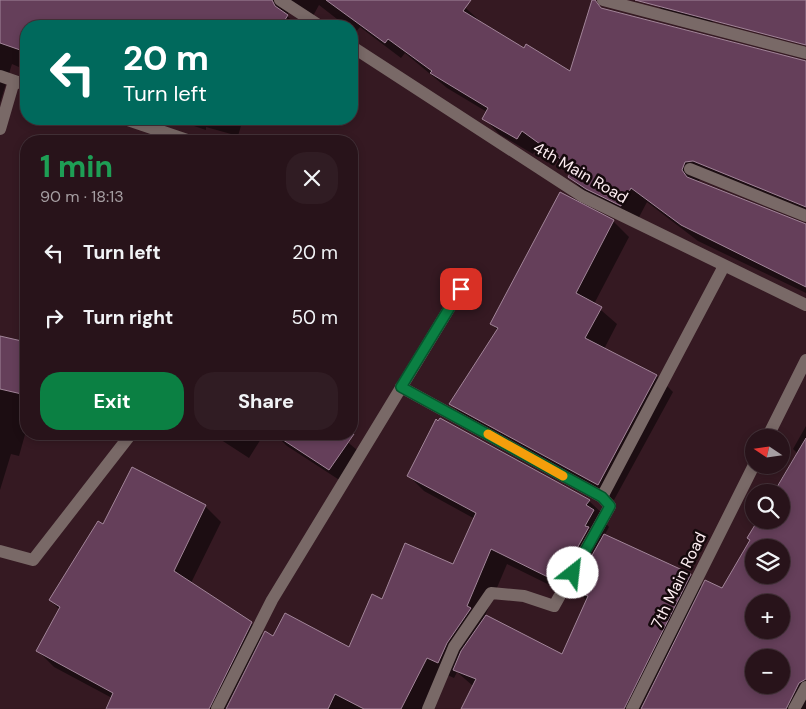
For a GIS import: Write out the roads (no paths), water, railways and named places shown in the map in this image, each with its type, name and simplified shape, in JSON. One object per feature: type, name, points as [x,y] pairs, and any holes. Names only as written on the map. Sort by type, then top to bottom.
[{"type":"street","points":[[280,0],[311,20]]},
{"type":"street","points":[[603,0],[806,53]]},
{"type":"street","name":"4th Main Road","points":[[358,51],[582,196],[806,305]]},
{"type":"street","points":[[0,76],[20,83],[0,130]]},
{"type":"street","points":[[143,125],[172,135]]},
{"type":"street","points":[[690,169],[806,216]]},
{"type":"street","points":[[602,497],[724,266]]},
{"type":"street","points":[[218,709],[272,600],[461,289]]},
{"type":"street","points":[[772,429],[806,360]]},
{"type":"street","points":[[401,387],[602,497],[610,506],[554,606],[524,596],[491,593],[454,647],[428,709]]},
{"type":"street","points":[[0,551],[34,560],[126,440]]},
{"type":"street","name":"7th Main Road","points":[[632,709],[749,474]]},
{"type":"street","points":[[794,709],[806,687]]}]
